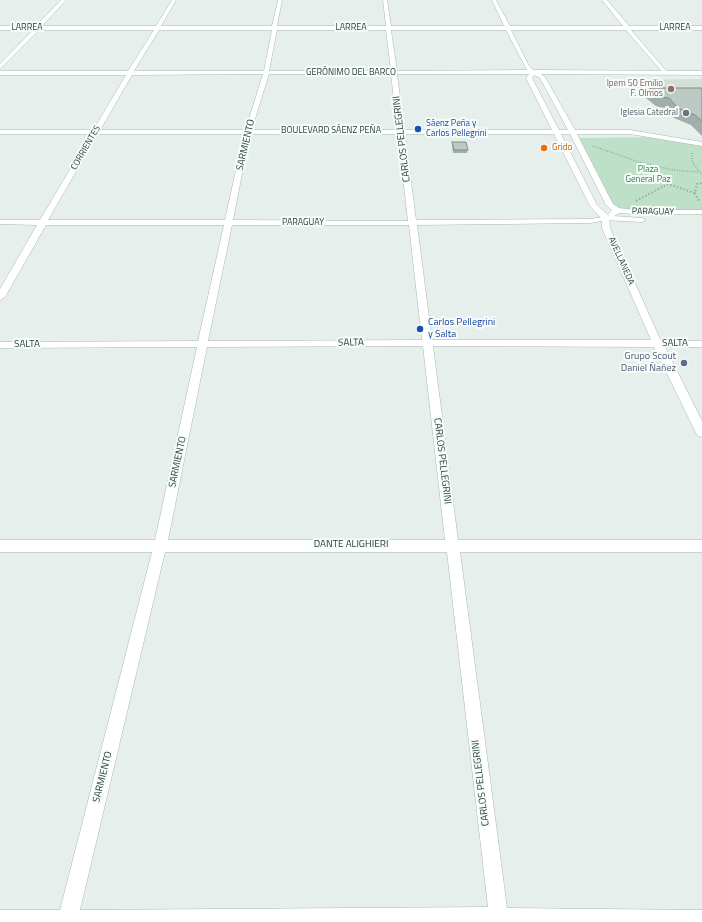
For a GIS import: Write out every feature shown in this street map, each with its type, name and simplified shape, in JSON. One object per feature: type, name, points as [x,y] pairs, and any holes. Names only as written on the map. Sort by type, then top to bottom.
[{"type":"street","points":[[0,67],[64,0]]},
{"type":"street","name":"CORRIENTES","points":[[0,297],[93,135],[174,0]]},
{"type":"street","name":"SARMIENTO","points":[[67,921],[160,546],[247,135],[266,73],[280,0]]},
{"type":"street","name":"CARLOS PELLEGRINI","points":[[385,0],[498,920]]},
{"type":"street","points":[[494,0],[527,67],[542,77],[576,138],[610,205],[617,210]]},
{"type":"street","points":[[604,0],[665,73]]},
{"type":"street","name":"LARREA","points":[[0,28],[702,28]]},
{"type":"street","points":[[533,72],[529,78],[559,134],[594,206],[606,218]]},
{"type":"street","name":"GERÓNIMO DEL BARCO","points":[[0,74],[533,72],[702,73]]},
{"type":"street","name":"BOULEVARD SÁENZ PEÑA","points":[[0,132],[93,135],[247,135],[559,134],[572,131],[630,132],[702,144]]},
{"type":"street","name":"BOULEVARD SÁENZ PEÑA","points":[[559,134],[576,138],[661,137]]},
{"type":"street","name":"BOULEVARD SÁENZ PEÑA","points":[[0,138],[93,135]]},
{"type":"street","name":"PARAGUAY","points":[[606,218],[617,210],[635,212],[702,212]]},
{"type":"street","name":"PARAGUAY","points":[[0,222],[229,224],[590,221],[606,218],[702,220]]},
{"type":"street","name":"AVELLANEDA","points":[[606,218],[606,228],[658,344],[702,433]]},
{"type":"street","name":"SALTA","points":[[0,345],[202,345],[427,342],[702,344]]},
{"type":"street","name":"DANTE ALIGHIERI","points":[[0,546],[702,546]]},
{"type":"street","points":[[0,920],[702,920]]},
{"type":"path","points":[[576,138],[638,162],[673,170],[698,172]]},
{"type":"path","points":[[692,143],[692,162],[698,172],[702,175]]},
{"type":"path","points":[[702,183],[697,184],[695,193],[702,206]]},
{"type":"path","points":[[617,210],[668,184],[695,193]]},
{"type":"shaded area","name":"Ipem 50 Emilio F. Olmos","points":[[702,79],[702,98],[646,98],[632,80]]},
{"type":"green space","name":"Plaza General Paz","points":[[661,137],[702,144],[702,212],[617,210],[610,205],[576,138]]},
{"type":"building","points":[[650,88],[702,88],[702,121],[695,115],[678,108],[669,98],[661,97]]},
{"type":"building","points":[[452,142],[466,142],[468,150],[454,150]]},
{"type":"place","name":"Ipem 50 Emilio F. Olmos","points":[[671,89]]},
{"type":"place","name":"Iglesia Catedral","points":[[686,113]]},
{"type":"place","name":"Sáenz Peña y Carlos Pellegrini","points":[[418,129]]},
{"type":"place","name":"Grido","points":[[544,148]]},
{"type":"place","name":"Carlos Pellegrini y Salta","points":[[420,329]]},
{"type":"place","name":"Grupo Scout Daniel Ñañez","points":[[684,363]]}]
